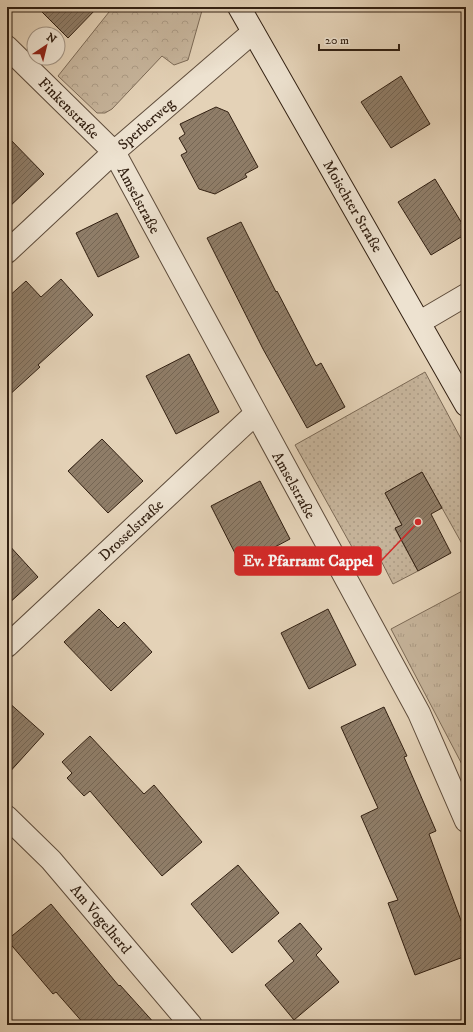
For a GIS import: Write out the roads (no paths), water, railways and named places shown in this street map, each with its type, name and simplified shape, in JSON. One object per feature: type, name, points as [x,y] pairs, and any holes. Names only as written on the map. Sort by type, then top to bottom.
[{"type":"street","name":"Moischter Straße","points":[[239,7],[466,405]]},
{"type":"street","name":"Sperberweg","points":[[7,252],[114,152],[253,32]]},
{"type":"street","name":"Finkenstraße","points":[[7,47],[114,152]]},
{"type":"street","name":"Amselstraße","points":[[114,152],[255,414],[419,713],[466,821]]},
{"type":"street","points":[[420,322],[466,295]]},
{"type":"street","name":"Drosselstraße","points":[[7,646],[255,414]]},
{"type":"street","name":"Am Vogelherd","points":[[7,817],[51,860],[191,1025]]},
{"type":"place","name":"Ev. Pfarramt Cappel","points":[[418,522]]}]
